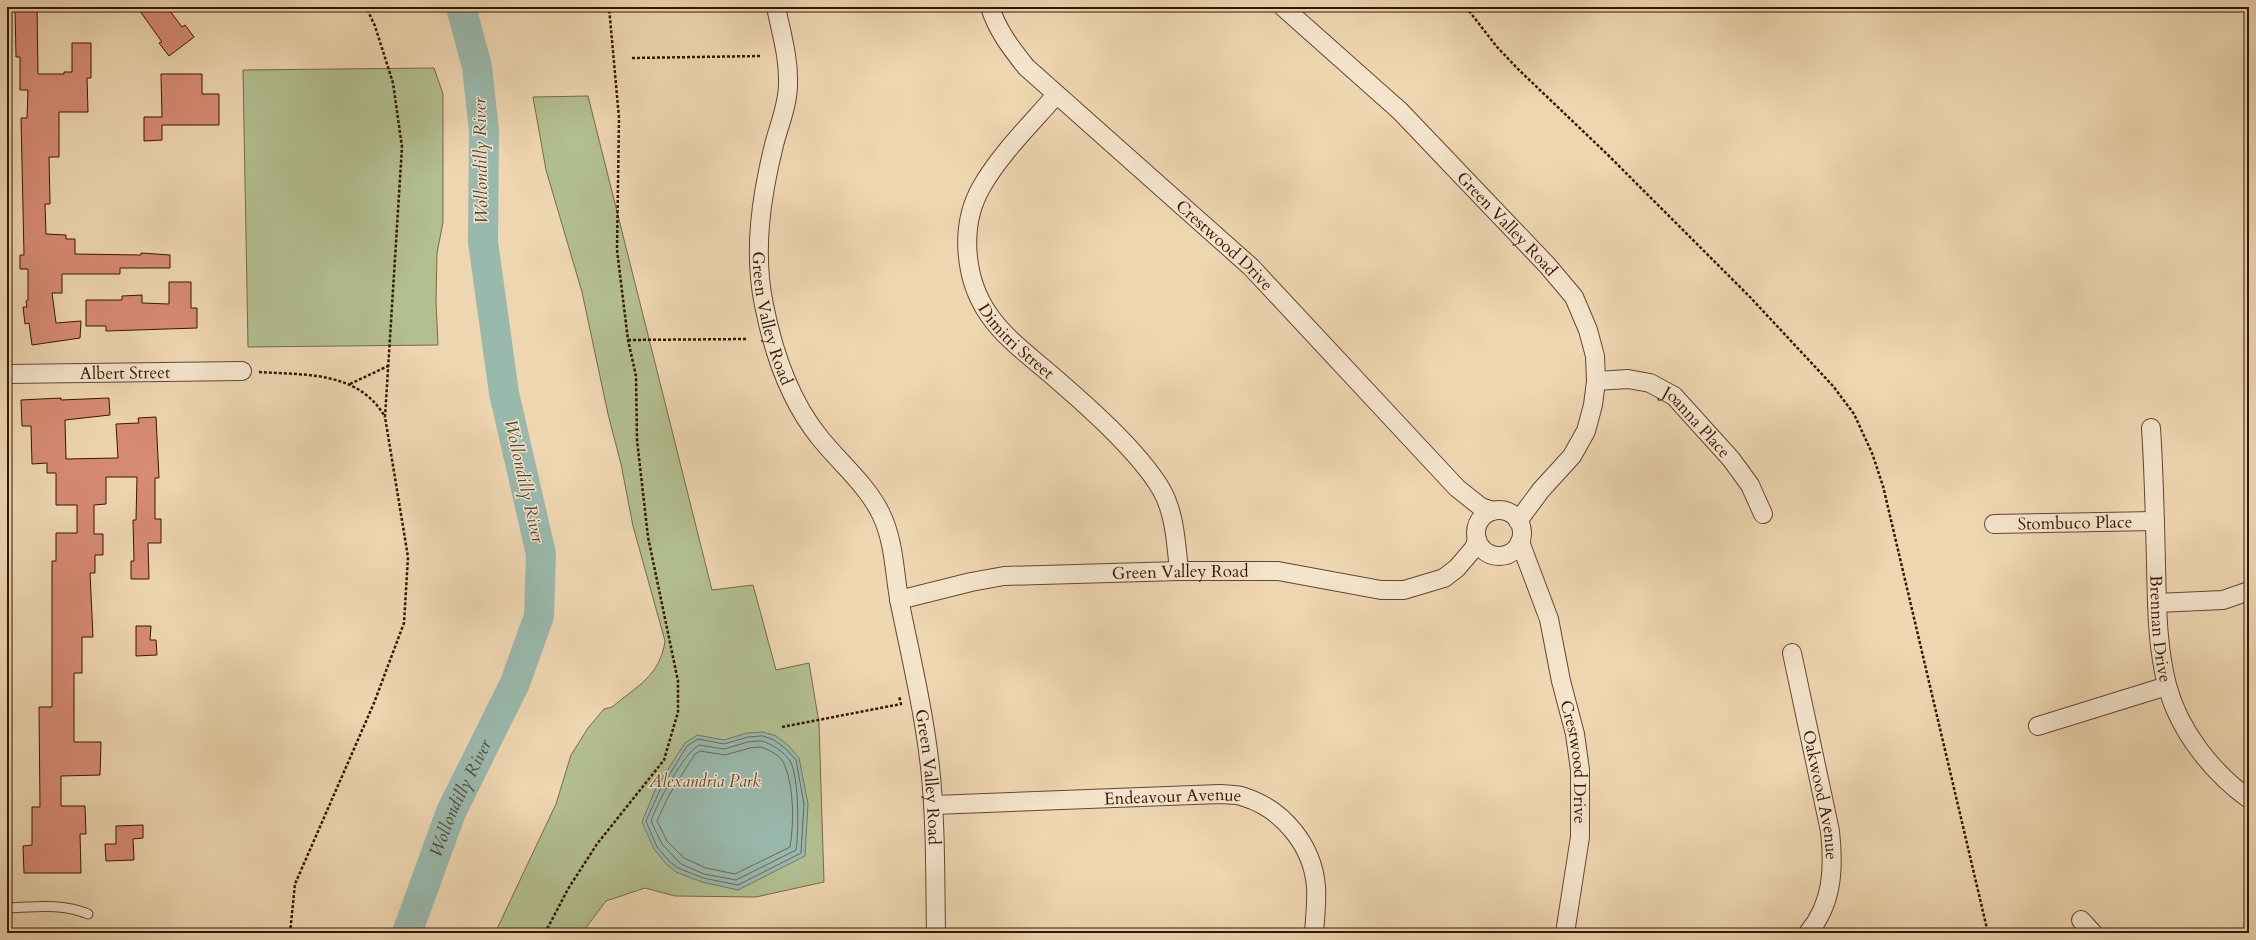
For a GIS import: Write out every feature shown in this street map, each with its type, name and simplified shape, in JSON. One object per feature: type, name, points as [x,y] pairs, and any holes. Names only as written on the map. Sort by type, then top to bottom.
[{"type":"street","name":"Green Valley Road","points":[[776,7],[787,59],[788,85],[784,112],[774,145],[759,224],[759,268],[763,304],[772,341],[784,373],[800,407],[818,435],[861,484],[881,513],[891,541],[899,600],[926,733],[934,805],[936,933]]},
{"type":"street","name":"Crestwood Drive","points":[[990,7],[1007,45],[1026,67],[1251,267],[1457,488],[1481,507],[1499,517]]},
{"type":"street","name":"Green Valley Road","points":[[1283,7],[1400,111],[1547,265],[1574,298],[1588,330],[1594,356],[1596,381],[1593,405],[1586,431],[1572,456],[1541,490],[1499,517]]},
{"type":"street","name":"Dimitri Street","points":[[1056,95],[1000,160],[981,187],[970,213],[967,241],[969,269],[976,291],[989,314],[1006,336],[1070,391],[1146,466],[1161,490],[1170,511],[1179,571]]},
{"type":"street","name":"Albert Street","points":[[7,374],[242,371]]},
{"type":"street","name":"Joanna Place","points":[[1596,381],[1628,379],[1650,383],[1674,396],[1731,459],[1750,485],[1763,514]]},
{"type":"street","name":"Brennan Drive","points":[[2151,428],[2157,603],[2160,647],[2167,686],[2182,723],[2203,757],[2230,785],[2249,799]]},
{"type":"street","points":[[1499,517],[1521,528],[1520,542],[1516,548],[1498,555],[1480,546],[1477,540],[1476,533],[1499,517]]},
{"type":"street","name":"Stombuco Place","points":[[1994,524],[2155,521]]},
{"type":"street","name":"Green Valley Road","points":[[899,600],[971,582],[1004,576],[1179,571],[1278,572],[1382,590],[1404,590],[1444,578],[1457,568],[1474,548],[1477,540]]},
{"type":"street","name":"Crestwood Drive","points":[[1520,542],[1541,594],[1549,619],[1561,681],[1575,734],[1580,770],[1580,837],[1565,933]]},
{"type":"street","name":"Green Valley Road","points":[[1457,568],[1498,555]]},
{"type":"street","name":"Crestwood Drive","points":[[1498,555],[1512,558],[1541,594]]},
{"type":"street","points":[[2157,603],[2223,600],[2249,591]]},
{"type":"street","name":"Oakwood Avenue","points":[[1792,654],[1830,831],[1833,860],[1831,886],[1823,908],[1808,933]]},
{"type":"street","points":[[2038,726],[2167,686]]},
{"type":"street","name":"Endeavour Avenue","points":[[934,805],[1220,794],[1244,797],[1271,810],[1293,829],[1309,857],[1316,887],[1314,933]]},
{"type":"street","points":[[2081,920],[2094,933]]},
{"type":"lane","points":[[7,908],[63,906],[75,908],[88,914]]},
{"type":"path","points":[[290,933],[295,884],[374,703],[404,623],[408,557],[385,417],[402,147],[394,83],[375,26],[366,7]]},
{"type":"path","points":[[545,933],[568,889],[597,844],[664,760],[678,712],[678,681],[648,537],[637,440],[636,376],[628,340],[617,250],[619,118],[609,7]]},
{"type":"path","points":[[1466,7],[1496,47],[1608,155],[1795,343],[1833,386],[1854,414],[1872,453],[1884,486],[1988,933]]},
{"type":"path","points":[[632,58],[760,56]]},
{"type":"path","points":[[628,340],[746,339]]},
{"type":"path","points":[[350,384],[388,366]]},
{"type":"path","points":[[242,371],[324,376],[350,384],[376,402],[385,417]]},
{"type":"path","points":[[782,727],[901,704],[899,696]]},
{"type":"green space","points":[[434,68],[443,94],[443,222],[437,253],[436,302],[438,345],[248,347],[243,70]]},
{"type":"green space","name":"Alexandria Park","points":[[588,96],[712,590],[753,585],[776,670],[809,663],[819,723],[824,882],[756,897],[675,896],[645,888],[606,901],[582,933],[495,933],[556,804],[571,755],[588,728],[604,709],[612,707],[653,672],[662,653],[665,641],[633,526],[621,464],[608,414],[582,292],[546,170],[533,97]]},
{"type":"water","points":[[763,732],[776,736],[789,746],[799,758],[808,804],[805,856],[738,890],[702,882],[676,872],[666,864],[654,849],[642,822],[656,788],[685,743],[697,735],[724,740],[747,733]]},
{"type":"building","points":[[15,7],[37,7],[38,74],[64,74],[64,72],[72,72],[72,43],[91,43],[91,78],[87,78],[88,112],[59,112],[59,157],[49,157],[50,204],[45,204],[46,234],[66,235],[66,239],[75,239],[75,254],[141,255],[141,253],[170,255],[170,268],[120,268],[120,274],[62,274],[62,293],[52,293],[56,323],[81,321],[80,338],[32,345],[29,323],[25,324],[23,307],[27,307],[26,301],[28,300],[28,269],[20,269],[20,255],[24,255],[21,118],[27,118],[28,90],[20,90],[20,57],[16,57]]},
{"type":"building","points":[[137,7],[167,7],[182,27],[185,25],[194,37],[169,56],[159,43],[162,42]]},
{"type":"building","points":[[161,74],[202,74],[202,94],[219,94],[219,125],[162,125],[162,140],[144,141],[144,117],[162,117]]},
{"type":"building","points":[[169,282],[191,282],[191,308],[197,308],[197,328],[106,331],[106,326],[86,326],[86,300],[122,300],[122,296],[142,295],[142,303],[169,304]]},
{"type":"building","points":[[61,398],[61,400],[109,398],[110,415],[65,420],[66,459],[118,458],[116,424],[139,423],[138,418],[156,417],[159,478],[155,478],[155,519],[161,519],[161,543],[148,543],[149,579],[131,579],[131,561],[134,561],[133,520],[136,520],[137,477],[106,477],[106,504],[94,505],[94,534],[103,534],[103,555],[95,555],[95,573],[90,573],[93,637],[82,637],[82,673],[74,673],[74,742],[101,742],[100,775],[61,776],[61,806],[85,806],[86,834],[80,834],[81,873],[24,873],[23,846],[32,845],[32,807],[40,807],[39,707],[52,707],[52,561],[56,561],[56,533],[77,533],[77,505],[56,505],[56,473],[47,473],[47,463],[32,464],[31,426],[22,426],[21,400]]},
{"type":"building","points":[[136,626],[151,626],[150,640],[156,640],[157,655],[136,656]]},
{"type":"building","points":[[143,825],[143,838],[133,839],[134,860],[106,861],[105,844],[116,844],[116,826]]},
{"type":"waterway","name":"Wollondilly River","points":[[407,933],[451,812],[515,683],[539,616],[541,554],[504,393],[483,242],[484,131],[477,67],[461,7]]}]
